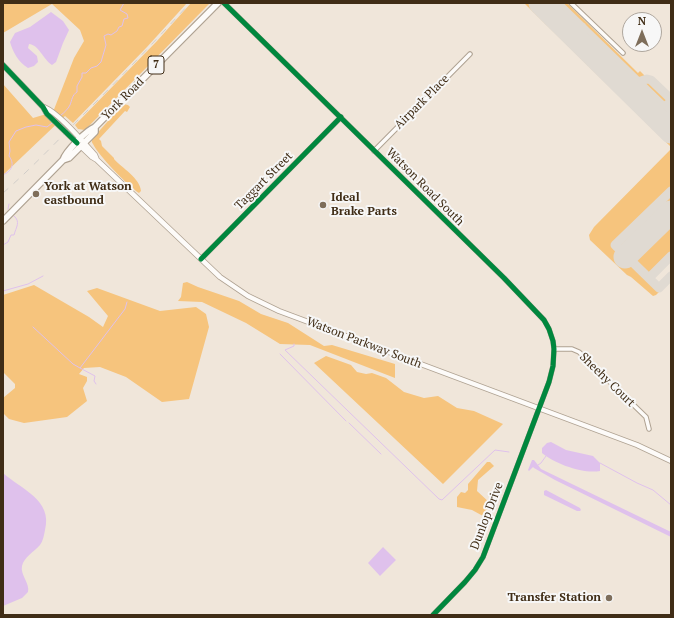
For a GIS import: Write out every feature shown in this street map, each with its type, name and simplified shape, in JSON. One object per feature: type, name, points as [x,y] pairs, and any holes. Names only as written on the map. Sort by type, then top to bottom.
[{"type":"main road","name":"York Road","points":[[3,221],[63,160],[65,155],[95,132],[95,127],[218,3]]},
{"type":"main road","name":"Watson Parkway South","points":[[3,65],[43,107],[51,110],[53,116],[80,143],[95,154],[98,160],[220,277],[248,296],[280,311],[539,410],[637,445],[671,461]]},
{"type":"street","name":"Watson Road South","points":[[224,3],[538,312],[549,329],[554,349],[554,366],[539,410]]},
{"type":"street","points":[[571,3],[623,53]]},
{"type":"street","name":"Airpark Place","points":[[374,151],[470,54]]},
{"type":"street","name":"Taggart Street","points":[[201,259],[341,118]]},
{"type":"street","name":"Sheehy Court","points":[[554,349],[572,349],[579,352],[646,417],[649,429]]},
{"type":"street","name":"Dunlop Drive","points":[[433,615],[465,582],[483,557],[539,410]]},
{"type":"shaded area","points":[[3,3],[187,3],[147,47],[73,123],[65,116],[3,175],[3,84],[33,118],[53,112],[74,58],[84,41],[80,30],[52,4],[3,33]]},
{"type":"shaded area","points":[[191,3],[210,3],[85,130],[78,129],[75,125],[157,41]]},
{"type":"shaded area","points":[[524,3],[567,3],[638,73],[640,71],[648,79],[647,81],[671,104],[671,147]]},
{"type":"shaded area","points":[[51,12],[63,21],[69,30],[56,62],[52,65],[36,47],[29,44],[28,48],[37,56],[38,62],[34,66],[28,68],[21,63],[16,56],[10,42],[15,33],[30,27]]},
{"type":"shaded area","points":[[123,104],[130,107],[127,112],[125,111],[99,139],[102,146],[140,186],[141,191],[139,193],[114,170],[92,142],[93,138]]},
{"type":"shaded area","points":[[671,149],[671,255],[647,278],[660,291],[653,296],[627,275],[590,240],[589,235],[594,227]]},
{"type":"shaded area","points":[[187,282],[239,301],[261,314],[288,323],[324,346],[332,345],[395,364],[395,378],[310,345],[280,344],[246,323],[202,302],[178,301],[181,297],[183,283]]},
{"type":"shaded area","points":[[34,285],[89,317],[103,327],[108,316],[87,291],[97,288],[160,311],[196,307],[206,314],[209,327],[189,399],[162,402],[126,377],[100,367],[84,368],[79,374],[87,377],[87,381],[83,388],[87,401],[67,417],[24,423],[9,419],[3,413],[3,398],[15,388],[15,384],[3,372],[3,295]]},
{"type":"shaded area","points":[[326,356],[351,365],[357,372],[366,374],[372,373],[386,378],[404,392],[424,398],[438,396],[457,408],[474,411],[503,424],[443,484],[314,363]]},
{"type":"shaded area","points":[[551,442],[566,450],[593,456],[600,463],[600,471],[593,472],[578,470],[554,461],[542,453],[542,448],[547,443]]},
{"type":"shaded area","points":[[532,460],[534,460],[541,469],[671,532],[671,537],[555,480],[533,467],[529,471],[528,470]]},
{"type":"shaded area","points":[[487,462],[490,462],[494,466],[478,480],[477,491],[490,503],[483,516],[472,510],[457,507],[457,497],[461,492],[465,493],[468,490],[468,484]]},
{"type":"shaded area","points":[[3,473],[34,496],[44,511],[46,520],[43,540],[38,548],[27,557],[22,566],[22,573],[28,585],[28,592],[22,598],[3,606]]},
{"type":"shaded area","points":[[546,490],[580,508],[581,510],[577,511],[544,495],[544,491]]},
{"type":"shaded area","points":[[383,547],[396,560],[380,576],[368,563]]},
{"type":"waterway","points":[[61,115],[68,108],[73,96],[77,92],[77,86],[82,77],[82,73],[86,73],[101,62],[106,45],[104,36],[108,34],[111,35],[117,31],[119,27],[122,26],[124,19],[128,18],[127,14],[120,10],[124,3]]},
{"type":"waterway","points":[[3,175],[12,167],[12,162],[9,156],[9,142],[16,131],[36,125],[47,127],[52,123]]},
{"type":"waterway","points":[[8,209],[9,204]]},
{"type":"waterway","points":[[3,245],[8,242],[11,235],[14,235],[18,223],[14,216]]},
{"type":"waterway","points":[[3,291],[28,284],[43,276]]},
{"type":"waterway","points":[[96,384],[94,381],[95,376],[80,368],[125,309],[127,302]]},
{"type":"waterway","points":[[33,327],[73,364],[80,368]]},
{"type":"waterway","points":[[294,344],[294,346],[285,350],[439,499],[442,500],[495,450],[509,452]]},
{"type":"waterway","points":[[280,354],[346,421]]},
{"type":"waterway","points":[[349,423],[381,454]]},
{"type":"waterway","points":[[538,465],[546,456]]},
{"type":"waterway","points":[[600,463],[653,490],[671,505]]},
{"type":"taxiway","points":[[557,3],[671,114]]},
{"type":"taxiway","points":[[573,36],[582,27]]},
{"type":"taxiway","points":[[638,82],[647,79],[651,80],[671,99]]},
{"type":"taxiway","points":[[655,116],[669,103]]},
{"type":"taxiway","points":[[671,191],[615,245],[659,288],[671,276]]},
{"type":"taxiway","points":[[649,278],[671,256]]},
{"type":"runway","points":[[540,3],[671,132]]},
{"type":"runway","points":[[625,257],[671,212]]},
{"type":"railway","points":[[3,193],[36,163],[101,97],[190,3]]},
{"type":"cycle path","points":[[224,3],[504,278],[544,320],[549,329],[554,349],[553,366],[549,382],[483,557],[465,582],[433,615]]},
{"type":"cycle path","points":[[3,65],[43,107],[47,114],[77,143]]},
{"type":"cycle path","points":[[201,259],[341,117]]},
{"type":"place","name":"York at Watson eastbound","points":[[36,194]]},
{"type":"place","name":"Ideal Brake Parts","points":[[323,205]]},
{"type":"place","name":"Transfer Station","points":[[609,598]]}]
